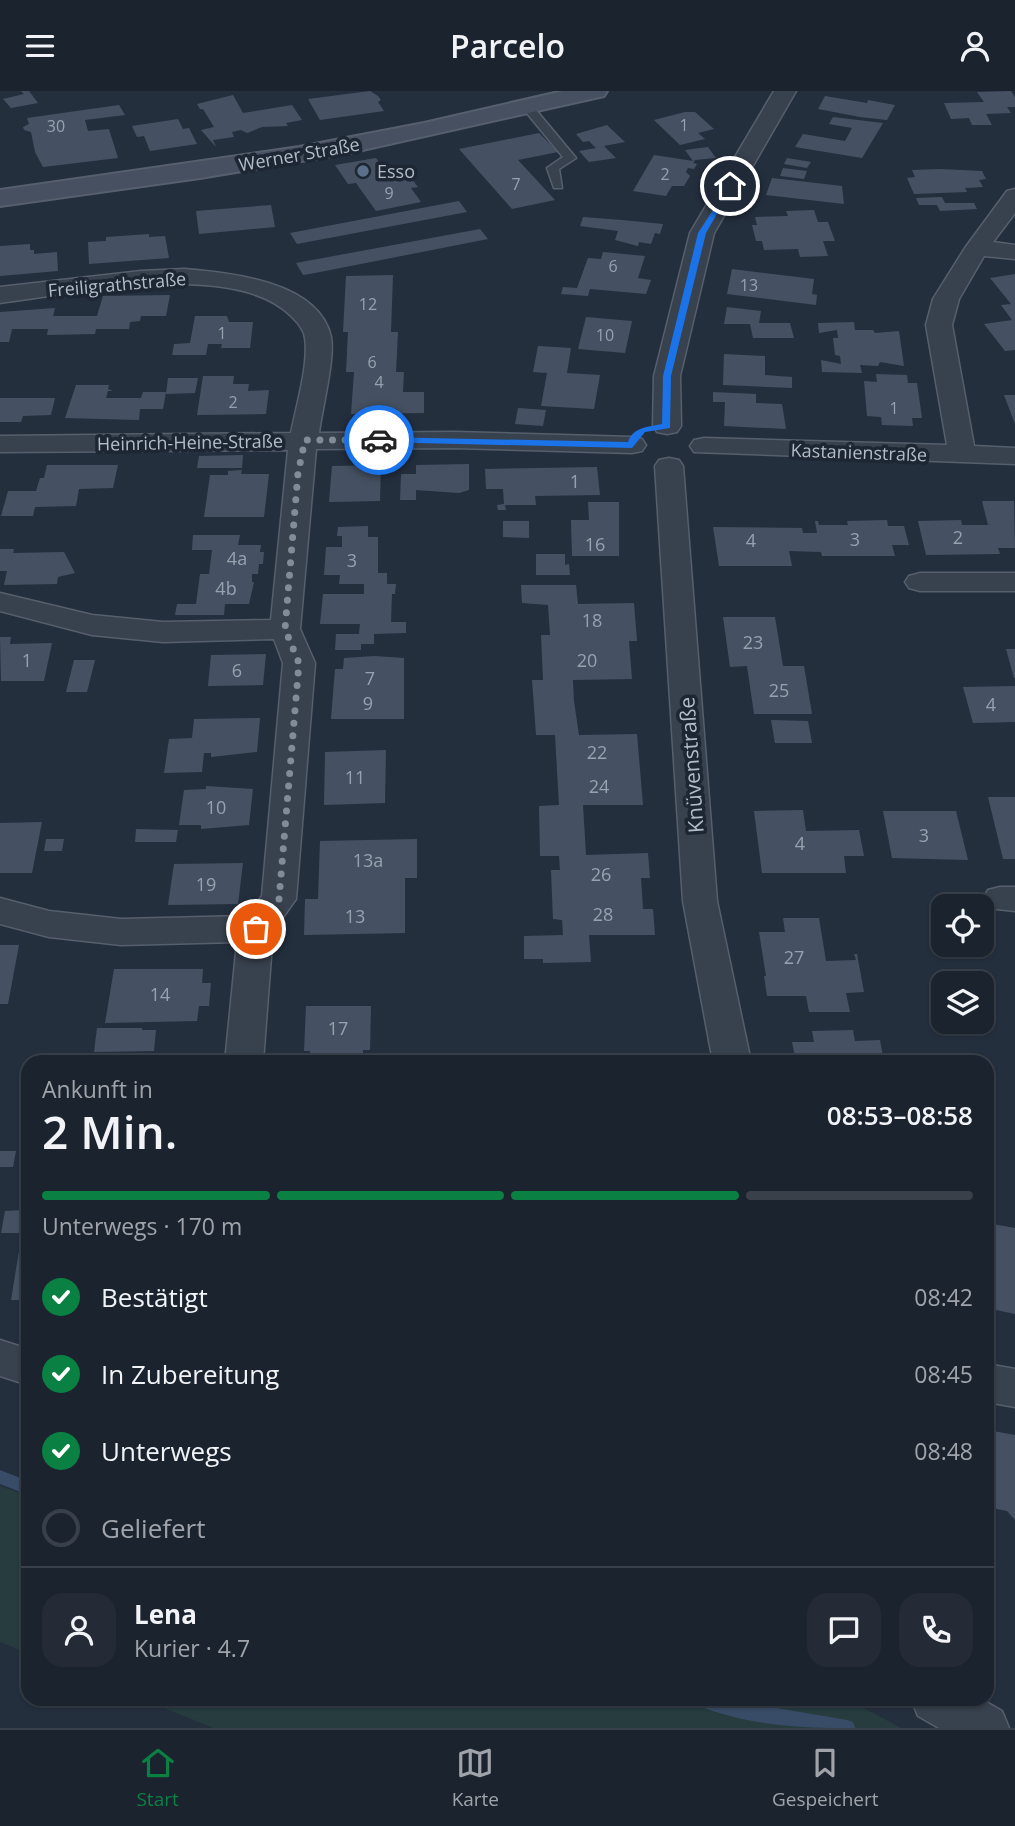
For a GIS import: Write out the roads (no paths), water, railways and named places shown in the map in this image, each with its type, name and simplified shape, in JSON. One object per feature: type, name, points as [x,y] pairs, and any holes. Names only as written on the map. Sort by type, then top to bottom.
[{"type":"main road","name":"Werner Straße","points":[[0,198],[268,160],[406,134],[595,91]]},
{"type":"street","points":[[667,426],[667,376],[702,233],[785,91]]},
{"type":"street","points":[[962,455],[939,325],[946,299],[977,248],[1015,196]]},
{"type":"street","points":[[977,248],[1015,252]]},
{"type":"street","name":"Freiligrathstraße","points":[[0,295],[141,278],[184,276],[225,279],[273,292],[295,305],[311,321],[318,338],[298,473],[285,629]]},
{"type":"street","points":[[667,426],[693,432],[701,438],[704,446],[702,454],[695,460],[669,465],[640,459],[632,445],[635,436],[643,430],[667,426]]},
{"type":"street","name":"Heinrich-Heine-Straße","points":[[0,444],[455,440],[632,445]]},
{"type":"street","name":"Kastanienstraße","points":[[704,446],[1015,456]]},
{"type":"street","name":"Knüvenstraße","points":[[669,465],[700,901],[731,1055]]},
{"type":"street","points":[[920,582],[1015,582]]},
{"type":"street","points":[[0,602],[92,625],[163,632],[285,629],[299,663],[279,899],[256,929],[245,1055]]},
{"type":"street","points":[[0,911],[49,924],[121,932],[256,929]]},
{"type":"street","points":[[0,1359],[21,1365]]},
{"type":"street","points":[[994,1384],[1015,1388]]},
{"type":"street","points":[[947,1706],[985,1728]]},
{"type":"lane","points":[[527,106],[570,158],[553,168],[558,186]]},
{"type":"waterway","points":[[0,1477],[21,1485]]},
{"type":"waterway","points":[[720,1706],[847,1728]]},
{"type":"place","name":"Esso","points":[[363,171]]}]
